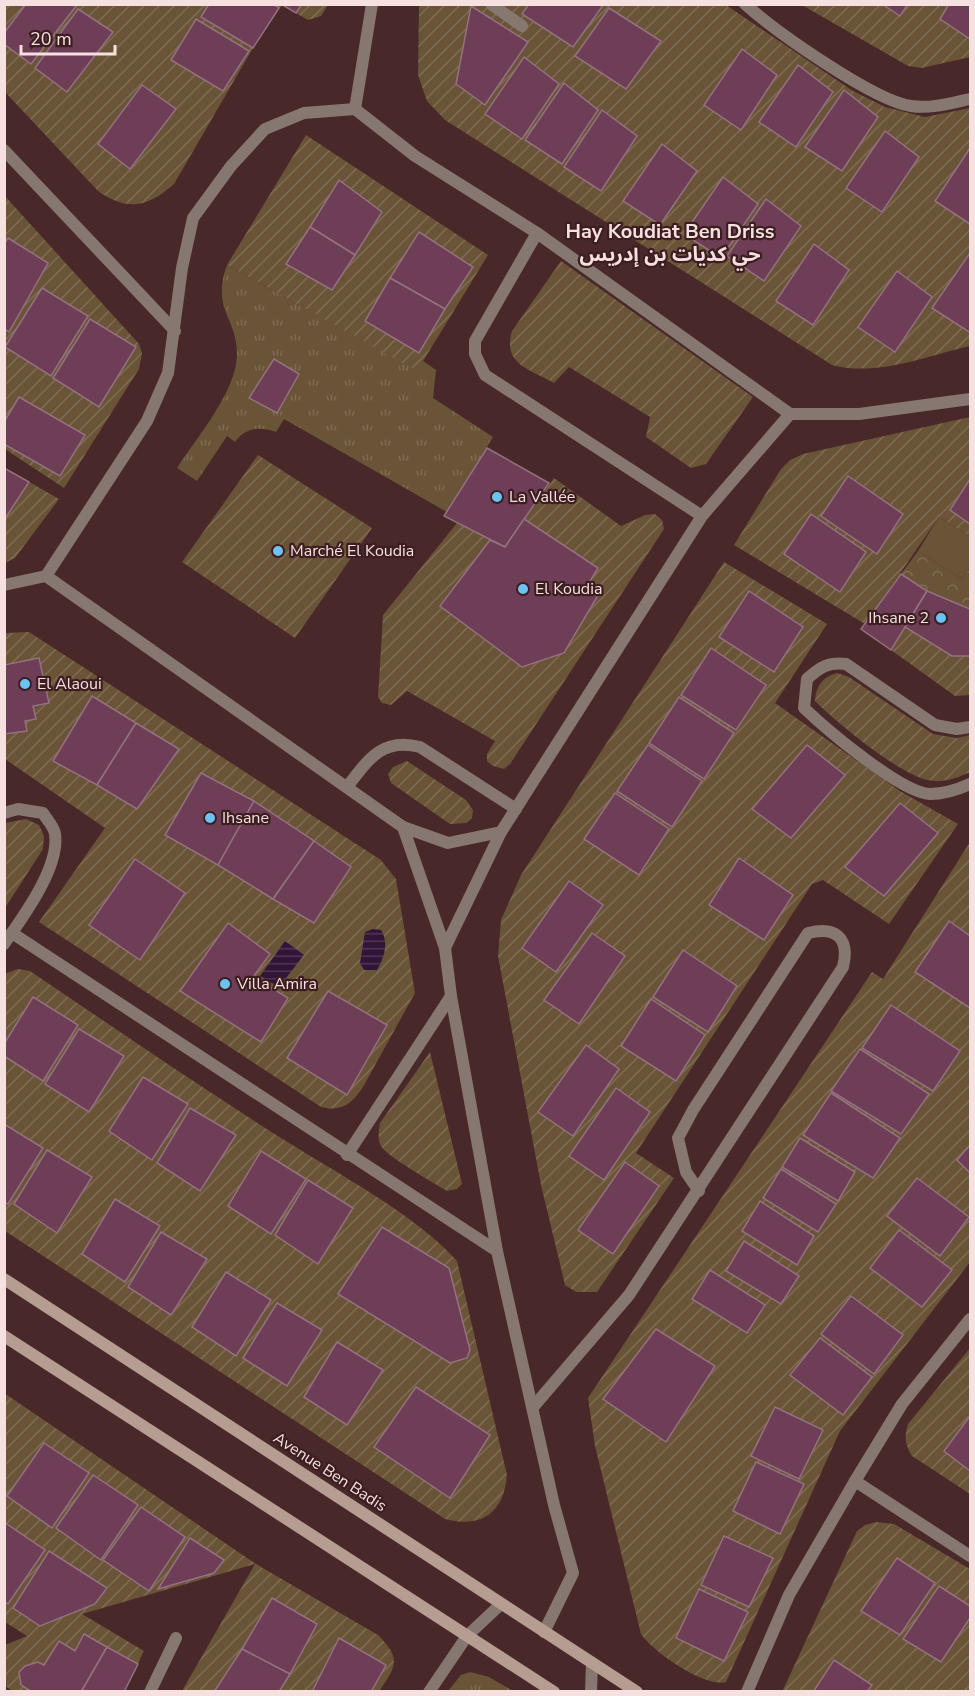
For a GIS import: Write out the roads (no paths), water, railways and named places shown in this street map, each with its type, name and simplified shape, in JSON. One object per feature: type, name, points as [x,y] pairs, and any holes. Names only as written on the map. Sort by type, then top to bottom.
[{"type":"main road","name":"Avenue Ben Badis","points":[[4,1279],[637,1692]]},
{"type":"main road","points":[[4,1336],[554,1692]]},
{"type":"street","points":[[355,109],[372,4]]},
{"type":"street","points":[[491,4],[522,26]]},
{"type":"street","points":[[745,4],[867,90],[907,106],[922,107],[970,99]]},
{"type":"street","points":[[4,585],[46,576],[147,422],[168,373],[182,268],[193,218],[231,166],[265,129],[304,113],[355,109],[424,162],[537,233],[790,414],[859,414],[970,399]]},
{"type":"street","points":[[4,150],[175,331]]},
{"type":"street","points":[[537,233],[475,341],[475,354],[484,375],[702,516]]},
{"type":"street","points":[[445,948],[501,832],[702,516],[790,414]]},
{"type":"street","points":[[46,576],[403,827],[448,843],[501,832]]},
{"type":"street","points":[[970,727],[957,729],[935,725],[846,664],[833,663],[821,667],[807,679],[804,708],[827,730],[900,783],[929,794],[970,783]]},
{"type":"street","points":[[347,787],[366,762],[382,749],[403,742],[420,747],[516,809]]},
{"type":"street","points":[[4,813],[18,809],[43,813],[55,830],[56,849],[48,873],[4,944]]},
{"type":"street","points":[[403,827],[445,948],[451,996],[497,1251],[534,1406],[554,1505],[573,1573],[544,1632]]},
{"type":"street","points":[[534,1406],[629,1295],[699,1191],[843,967],[846,954],[843,941],[834,933],[820,930],[808,933],[693,1110],[678,1138],[686,1172],[699,1191]]},
{"type":"street","points":[[12,933],[347,1155],[497,1251]]},
{"type":"street","points":[[347,1155],[451,996]]},
{"type":"street","points":[[747,1692],[789,1595],[855,1481],[902,1404],[970,1319]]},
{"type":"street","points":[[855,1481],[970,1556]]},
{"type":"street","points":[[429,1692],[467,1636],[501,1604]]},
{"type":"street","points":[[150,1692],[176,1638]]},
{"type":"street","points":[[591,1692],[592,1662]]},
{"type":"place","name":"La Vallée","points":[[497,497]]},
{"type":"place","name":"Marché El Koudia","points":[[278,551]]},
{"type":"place","name":"El Koudia","points":[[523,589]]},
{"type":"place","name":"Ihsane 2","points":[[941,618]]},
{"type":"place","name":"El Alaoui","points":[[25,684]]},
{"type":"place","name":"Ihsane","points":[[210,818]]},
{"type":"place","name":"Villa Amira","points":[[225,984]]},
{"type":"district","name":"Hay Koudiat Ben Driss حي كديات بن إدريس","points":[[670,242]]}]
